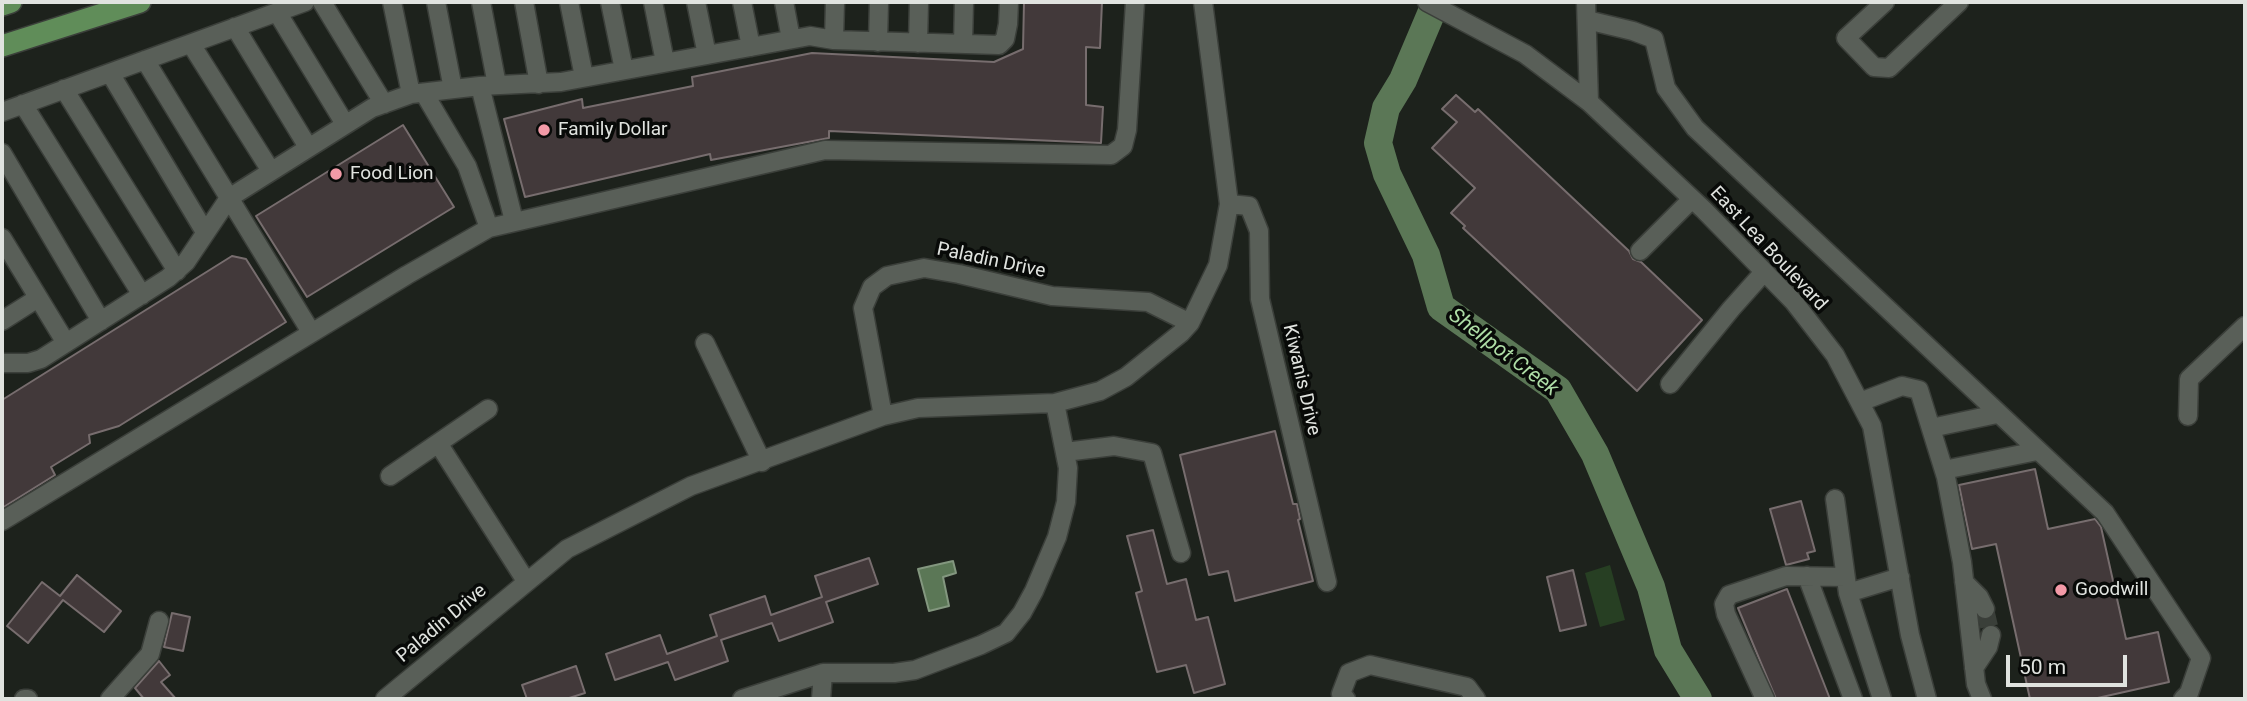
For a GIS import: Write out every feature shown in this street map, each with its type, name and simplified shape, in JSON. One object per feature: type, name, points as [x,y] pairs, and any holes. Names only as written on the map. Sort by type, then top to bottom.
[{"type":"main road","points":[[2,5],[11,2]]},
{"type":"main road","points":[[2,46],[140,2]]},
{"type":"street","points":[[2,112],[305,2]]},
{"type":"street","points":[[323,2],[384,104]]},
{"type":"street","points":[[392,2],[418,93],[467,166],[489,228]]},
{"type":"street","points":[[436,2],[453,89]]},
{"type":"street","points":[[481,2],[488,85],[514,221]]},
{"type":"street","points":[[524,2],[538,84]]},
{"type":"street","points":[[569,2],[584,77]]},
{"type":"street","points":[[610,2],[624,70]]},
{"type":"street","points":[[653,2],[665,62]]},
{"type":"street","points":[[696,2],[707,55]]},
{"type":"street","points":[[742,2],[751,47]]},
{"type":"street","points":[[784,2],[791,39]]},
{"type":"street","points":[[834,40],[835,2]]},
{"type":"street","points":[[878,42],[879,2]]},
{"type":"street","points":[[918,43],[919,2]]},
{"type":"street","points":[[963,44],[964,2]]},
{"type":"street","points":[[2,363],[28,363],[41,359],[177,271],[186,262],[229,198],[372,108],[418,93],[488,85],[538,84],[810,36],[834,40],[999,45],[1005,39],[1009,24],[1009,2]]},
{"type":"street","points":[[2,521],[311,332],[489,228],[825,150],[1111,155],[1123,146],[1127,130],[1135,2]]},
{"type":"street","name":"Paladin Drive","points":[[385,699],[567,549],[691,486],[883,416],[918,408],[1055,403],[1100,391],[1126,377],[1181,333],[1190,323],[1218,265],[1229,204],[1203,2]]},
{"type":"street","name":"East Lea Boulevard","points":[[1427,2],[1525,54],[1589,102],[1692,199],[1794,302],[1835,355],[1872,426],[1910,635],[1927,699]]},
{"type":"street","points":[[1885,2],[1846,37],[1874,67],[1889,68],[1959,2]]},
{"type":"street","points":[[1589,102],[1586,11],[1654,38],[1666,88],[1695,128],[2105,513],[2202,658],[2189,693],[2183,699]]},
{"type":"street","points":[[277,12],[345,124]]},
{"type":"street","points":[[234,27],[308,147]]},
{"type":"street","points":[[191,44],[271,171]]},
{"type":"street","points":[[145,60],[311,332]]},
{"type":"street","points":[[110,73],[205,232]]},
{"type":"street","points":[[64,89],[177,271]]},
{"type":"street","points":[[23,104],[142,295]]},
{"type":"street","points":[[2,153],[101,321]]},
{"type":"street","points":[[1640,251],[1692,199]]},
{"type":"street","name":"Kiwanis Drive","points":[[1229,204],[1249,206],[1259,231],[1261,299],[1327,582]]},
{"type":"street","points":[[2,238],[66,343]]},
{"type":"street","name":"Paladin Drive","points":[[883,416],[863,308],[872,287],[887,276],[924,268],[1052,296],[1148,302],[1190,323]]},
{"type":"street","points":[[1670,384],[1764,272]]},
{"type":"street","points":[[2,321],[38,298]]},
{"type":"street","points":[[2188,416],[2189,379],[2245,326]]},
{"type":"street","points":[[705,343],[762,462]]},
{"type":"street","points":[[1860,402],[1902,386],[1919,390],[1944,470],[1965,582],[1976,684],[1982,699]]},
{"type":"street","points":[[743,699],[823,673],[894,673],[915,670],[1006,633],[1034,591],[1057,537],[1068,493],[1068,468],[1055,403]]},
{"type":"street","points":[[390,476],[488,409]]},
{"type":"street","points":[[1931,428],[1997,414]]},
{"type":"street","points":[[438,443],[526,581]]},
{"type":"street","points":[[1065,452],[1114,446],[1152,453],[1181,553]]},
{"type":"street","points":[[1944,470],[2036,451]]},
{"type":"street","points":[[1835,499],[1847,585],[1882,699]]},
{"type":"street","points":[[1765,699],[1726,614],[1724,604],[1729,595],[1786,576],[1807,576],[1847,585],[1900,577]]},
{"type":"street","points":[[1807,576],[1853,699]]},
{"type":"street","points":[[1965,582],[1979,597],[1985,609]]},
{"type":"street","points":[[110,699],[150,654],[159,621]]},
{"type":"street","points":[[1974,668],[1988,647],[1991,635]]},
{"type":"street","points":[[1346,699],[1341,694],[1349,673],[1370,664],[1467,687],[1476,699]]},
{"type":"street","points":[[821,699],[823,673]]},
{"type":"shaded area","points":[[953,561],[956,573],[943,577],[949,606],[929,611],[918,569]]},
{"type":"shaded area","points":[[1610,565],[1625,620],[1600,627],[1585,573]]},
{"type":"building","points":[[1024,2],[1102,2],[1100,48],[1086,47],[1086,105],[1103,107],[1101,143],[829,131],[829,138],[711,160],[710,154],[525,197],[504,119],[582,99],[583,108],[693,86],[692,77],[812,53],[994,62],[1023,49]]},
{"type":"building","points":[[1456,95],[1475,112],[1478,109],[1629,251],[1633,259],[1641,262],[1702,320],[1637,391],[1463,228],[1465,226],[1451,213],[1475,188],[1432,148],[1457,122],[1442,109]]},
{"type":"building","points":[[403,125],[454,207],[307,297],[256,216]]},
{"type":"building","points":[[232,256],[246,259],[286,322],[119,426],[89,435],[90,443],[51,467],[55,475],[2,508],[2,400]]},
{"type":"building","points":[[1275,431],[1293,504],[1297,504],[1298,520],[1313,581],[1235,601],[1228,571],[1209,575],[1180,455]]},
{"type":"building","name":"Goodwill","points":[[2035,469],[2048,529],[2095,519],[2101,527],[2126,639],[2158,632],[2169,682],[2093,699],[2030,699],[1996,544],[1972,549],[1959,485]]},
{"type":"building","points":[[1801,501],[1815,551],[1807,553],[1809,559],[1786,565],[1770,509]]},
{"type":"building","points":[[1153,530],[1167,584],[1186,579],[1196,620],[1208,617],[1225,684],[1194,693],[1186,665],[1157,672],[1136,593],[1142,591],[1127,536]]},
{"type":"building","points":[[869,558],[878,584],[826,602],[833,622],[779,641],[772,623],[721,640],[728,661],[675,680],[668,662],[615,680],[606,654],[660,635],[667,654],[717,636],[710,615],[765,596],[771,615],[822,597],[815,576]]},
{"type":"building","points":[[1573,570],[1586,625],[1560,631],[1547,577]]},
{"type":"building","points":[[77,575],[121,611],[104,632],[63,600],[28,643],[7,626],[42,582],[60,596]]},
{"type":"building","points":[[1787,589],[1830,699],[1776,699],[1738,608]]},
{"type":"building","points":[[172,613],[190,617],[183,651],[164,647]]},
{"type":"building","points":[[159,661],[170,675],[161,682],[176,699],[144,699],[135,688]]},
{"type":"building","points":[[576,666],[585,693],[566,699],[527,699],[522,685]]},
{"type":"waterway","name":"Shellpot Creek","points":[[1436,2],[1403,80],[1386,108],[1378,143],[1387,174],[1426,255],[1441,307],[1558,390],[1595,454],[1651,587],[1668,650],[1698,699]]},
{"type":"tunnel","points":[[1985,609],[1991,635]]},
{"type":"place","name":"Family Dollar","points":[[544,130]]},
{"type":"place","name":"Food Lion","points":[[336,174]]},
{"type":"place","name":"Goodwill","points":[[2061,590]]}]
